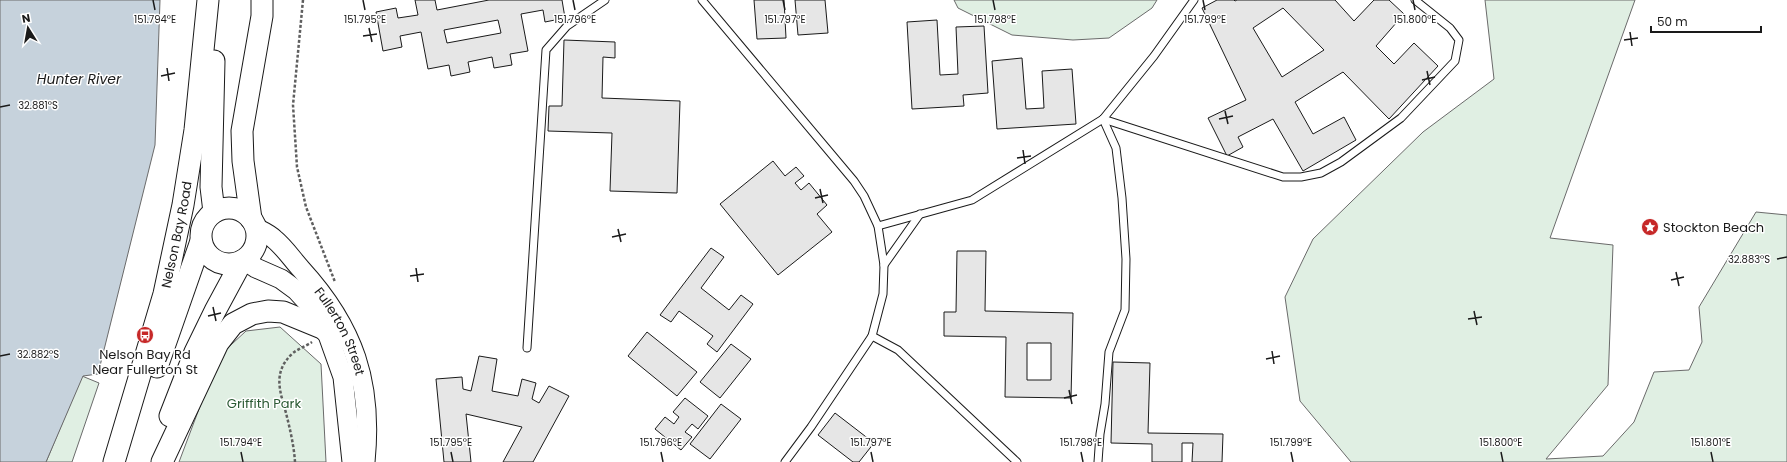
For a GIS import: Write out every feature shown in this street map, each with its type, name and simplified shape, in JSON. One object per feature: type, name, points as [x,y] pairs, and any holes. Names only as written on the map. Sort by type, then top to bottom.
[{"type":"main road","name":"Nelson Bay Road","points":[[114,462],[164,294],[183,204],[195,130],[208,0]]},
{"type":"main road","points":[[214,212],[211,187],[216,0]]},
{"type":"main road","points":[[201,241],[209,256],[216,261],[229,264],[243,260],[251,254],[255,246],[257,237],[243,161],[242,131],[262,16],[262,0]]},
{"type":"main road","points":[[117,462],[137,425],[201,241],[203,224],[214,212],[224,208],[234,208],[244,212],[254,223]]},
{"type":"main road","name":"Fullerton Street","points":[[254,223],[274,239],[326,297],[341,321],[349,338],[362,380],[367,430],[365,462]]},
{"type":"main road","points":[[151,462],[195,352],[215,310],[243,260]]},
{"type":"main road","name":"Fullerton Street","points":[[243,260],[256,268],[281,279],[296,290],[308,303],[317,335],[328,335],[343,377],[352,462]]},
{"type":"main road","points":[[162,462],[218,344],[233,324],[252,314],[268,311],[283,312],[317,335]]},
{"type":"lane","points":[[527,348],[546,50],[567,26],[605,0]]},
{"type":"lane","points":[[702,0],[854,181],[864,196],[878,226],[884,265],[883,294],[872,336],[812,428],[785,462]]},
{"type":"lane","points":[[878,226],[972,200],[1103,119],[1154,56],[1194,0]]},
{"type":"lane","points":[[1103,119],[1283,177],[1301,177],[1321,173],[1341,162],[1401,118],[1455,61],[1459,40],[1450,28],[1414,0]]},
{"type":"lane","points":[[1098,462],[1109,352],[1125,310],[1126,259],[1122,198],[1116,148],[1103,119]]},
{"type":"lane","points":[[884,265],[920,214]]},
{"type":"lane","points":[[872,336],[898,350],[1017,462]]},
{"type":"path","points":[[303,0],[293,105],[297,167],[306,207],[338,289]]},
{"type":"path","points":[[295,462],[285,411],[280,397],[280,376],[289,357],[317,335]]},
{"type":"green space","points":[[954,0],[1157,0],[1152,8],[1109,38],[1073,40],[1012,35],[958,8]]},
{"type":"green space","points":[[1485,0],[1635,0],[1550,238],[1613,245],[1608,385],[1546,459],[1603,456],[1634,422],[1654,372],[1689,370],[1702,342],[1699,307],[1756,212],[1787,215],[1787,462],[1351,462],[1300,401],[1285,297],[1313,239],[1423,132],[1494,79]]},
{"type":"green space","name":"Griffith Park","points":[[280,327],[321,364],[326,462],[179,462],[219,356],[246,331]]},
{"type":"green space","points":[[82,376],[99,383],[72,462],[46,462]]},
{"type":"water","name":"Hunter River","points":[[0,0],[160,0],[155,145],[98,374],[83,376],[46,462],[0,462]]},
{"type":"building","points":[[415,0],[435,0],[437,10],[489,0],[562,0],[565,18],[545,22],[543,10],[521,14],[528,51],[510,54],[512,65],[494,68],[492,57],[468,62],[470,72],[451,76],[449,65],[428,69],[421,32],[400,36],[402,47],[383,51],[376,12],[396,8],[398,18],[418,15]],"holes":[[[498,20],[501,33],[447,43],[444,30]]]},
{"type":"building","points":[[754,0],[784,0],[786,38],[757,39]]},
{"type":"building","points":[[795,0],[825,0],[828,33],[798,35]]},
{"type":"building","points":[[1217,0],[1335,0],[1354,21],[1374,0],[1389,0],[1404,14],[1376,46],[1394,64],[1414,43],[1438,66],[1389,119],[1343,72],[1295,102],[1313,134],[1344,117],[1356,140],[1303,171],[1273,119],[1238,137],[1243,147],[1227,156],[1208,118],[1246,100],[1202,8]],"holes":[[[1283,8],[1324,50],[1282,77],[1253,28]]]},
{"type":"building","points":[[937,20],[940,75],[958,74],[956,27],[984,26],[988,93],[963,95],[964,106],[912,109],[907,22]]},
{"type":"building","points":[[564,40],[615,42],[615,58],[603,57],[602,98],[680,101],[677,193],[610,191],[612,133],[548,131],[549,106],[562,106]]},
{"type":"building","points":[[1022,58],[1026,109],[1044,108],[1042,71],[1072,69],[1076,124],[997,129],[992,61]]},
{"type":"building","points":[[773,161],[785,176],[796,167],[804,176],[795,183],[801,190],[809,183],[827,205],[817,214],[832,232],[778,275],[720,204]]},
{"type":"building","points":[[711,248],[724,257],[701,288],[729,310],[741,295],[753,304],[717,352],[707,344],[713,336],[679,311],[671,322],[660,315]]},
{"type":"building","points":[[957,251],[986,251],[985,311],[1073,313],[1071,398],[1005,397],[1006,337],[944,336],[944,312],[956,312]],"holes":[[[1027,343],[1051,343],[1051,380],[1027,380]]]},
{"type":"building","points":[[647,332],[697,372],[677,396],[628,356]]},
{"type":"building","points":[[731,344],[751,359],[720,398],[700,382]]},
{"type":"building","points":[[479,356],[497,359],[492,391],[518,396],[522,379],[536,383],[532,399],[539,403],[549,386],[569,396],[533,462],[503,462],[522,427],[466,414],[471,462],[444,462],[436,379],[462,377],[463,389],[471,391]]},
{"type":"building","points":[[1113,362],[1150,363],[1148,433],[1223,434],[1222,462],[1192,462],[1193,443],[1182,443],[1182,462],[1152,462],[1152,444],[1111,443]]},
{"type":"building","points":[[685,398],[708,416],[698,429],[692,424],[685,432],[692,437],[681,450],[655,429],[665,417],[674,424],[679,417],[673,412]]},
{"type":"building","points":[[721,404],[741,419],[710,459],[690,444]]},
{"type":"building","points":[[835,413],[874,443],[859,462],[853,462],[818,435]]},
{"type":"place","name":"Stockton Beach","points":[[1650,227]]},
{"type":"place","name":"Nelson Bay Rd Near Fullerton St","points":[[145,335]]}]
